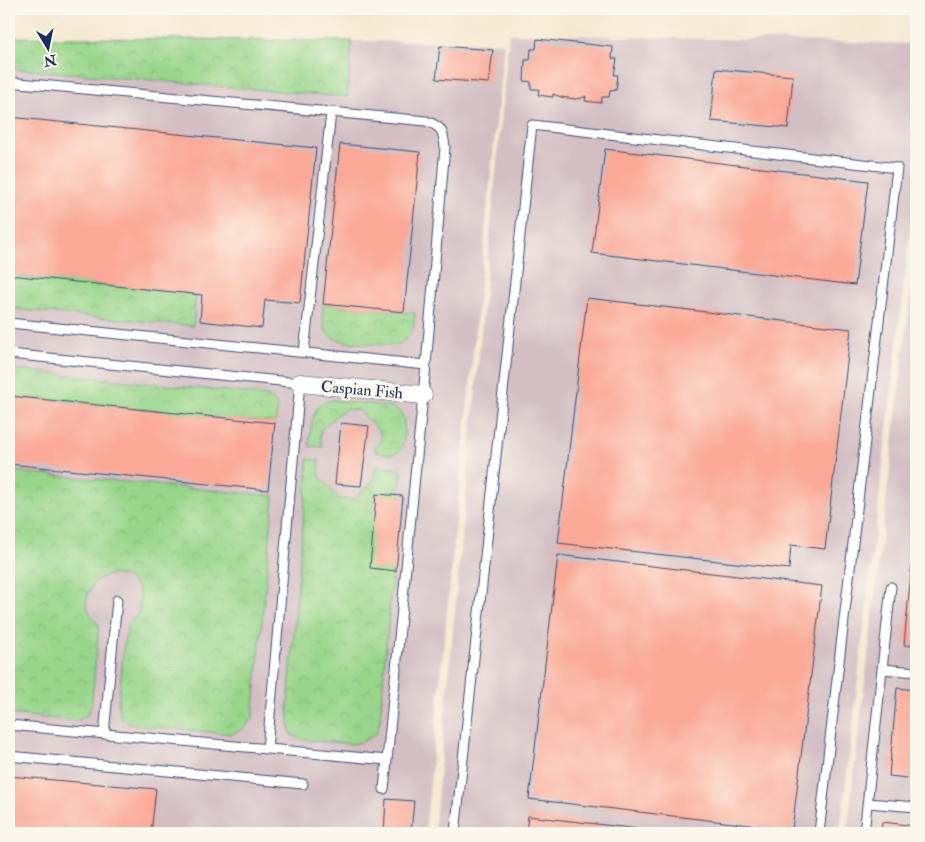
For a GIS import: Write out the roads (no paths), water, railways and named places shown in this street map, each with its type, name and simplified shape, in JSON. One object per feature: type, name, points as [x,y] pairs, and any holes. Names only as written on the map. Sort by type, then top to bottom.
[{"type":"street","name":"Caspian Fish","points":[[300,383],[423,395]]},
{"type":"lane","points":[[9,82],[426,121],[438,126],[443,135],[445,147],[426,365],[384,789]]},
{"type":"lane","points":[[304,352],[330,113]]},
{"type":"lane","points":[[455,833],[532,125],[897,168],[819,833]]},
{"type":"lane","points":[[9,323],[426,365]]},
{"type":"lane","points":[[9,354],[300,383],[267,749]]},
{"type":"lane","points":[[864,833],[891,587]]},
{"type":"lane","points":[[104,734],[117,600]]},
{"type":"lane","points":[[882,668],[916,672]]},
{"type":"lane","points":[[9,725],[387,760]]},
{"type":"lane","points":[[9,756],[303,784]]},
{"type":"lane","points":[[868,803],[916,807]]}]
